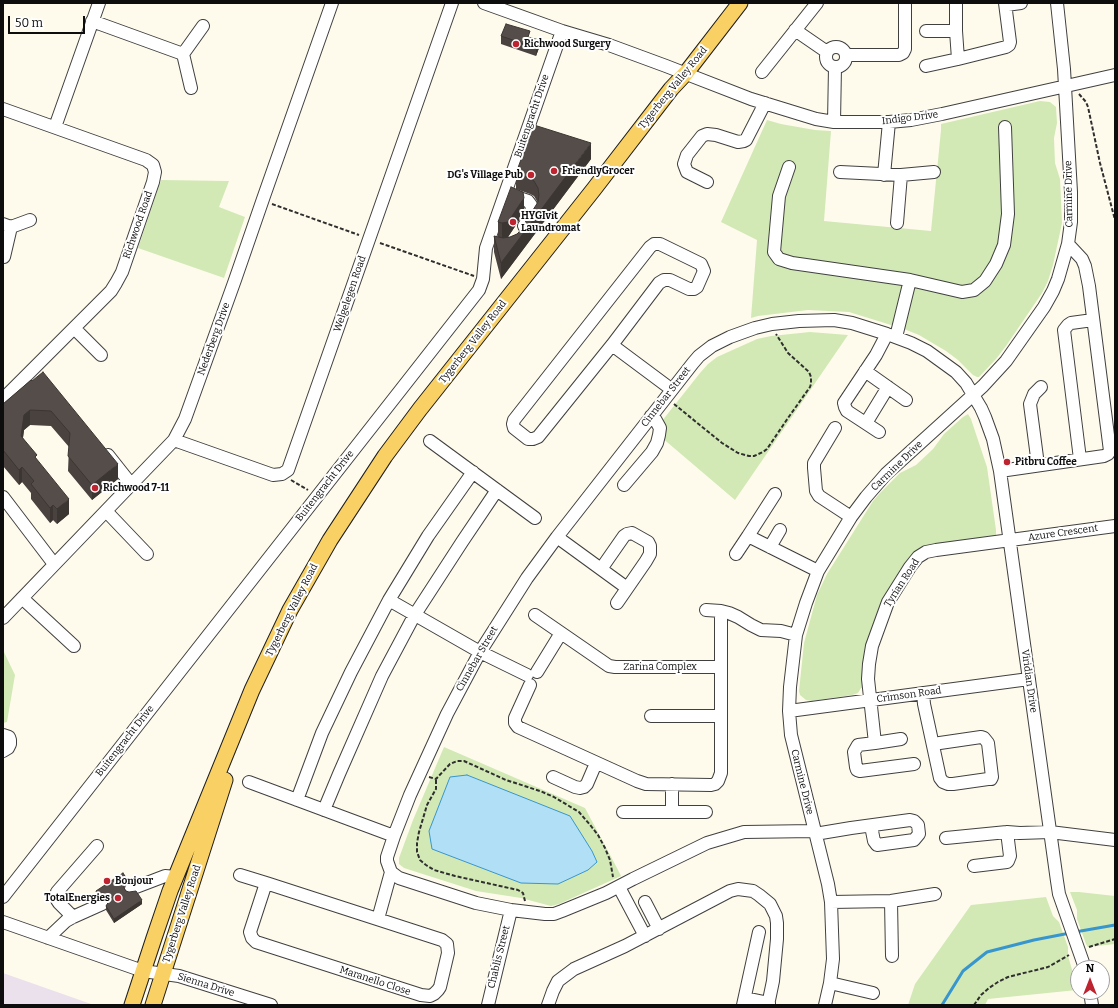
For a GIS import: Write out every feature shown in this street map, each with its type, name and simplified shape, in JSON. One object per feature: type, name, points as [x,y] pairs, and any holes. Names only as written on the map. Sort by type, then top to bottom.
[{"type":"main road","name":"Tygerberg Valley Road","points":[[132,1005],[176,877],[252,690],[290,610],[330,540],[385,456],[420,409],[740,3]]},
{"type":"main road","name":"Tygerberg Valley Road","points":[[153,1005],[225,782],[245,708]]},
{"type":"street","points":[[55,127],[99,3]]},
{"type":"street","name":"Nederberg Drive","points":[[3,618],[174,440],[185,419],[332,3]]},
{"type":"street","name":"Welgelegen Road","points":[[282,474],[288,470],[452,3]]},
{"type":"street","name":"Indigo Drive","points":[[484,3],[562,31],[609,45],[765,103],[816,119],[834,122],[889,122],[911,120],[1115,74]]},
{"type":"street","points":[[762,72],[816,3]]},
{"type":"street","points":[[846,55],[903,54],[905,49],[905,3]]},
{"type":"street","points":[[956,3],[958,59]]},
{"type":"street","points":[[926,66],[1006,47],[1010,42],[1006,4],[1021,3]]},
{"type":"street","name":"Carmine Drive","points":[[825,1005],[830,982],[833,947],[831,902],[828,884],[791,735],[789,711],[796,635],[818,571],[866,497],[886,474],[983,386],[1006,361],[1044,307],[1058,279],[1068,244],[1071,222],[1071,192],[1064,69],[1057,3]]},
{"type":"street","points":[[92,21],[183,54]]},
{"type":"street","points":[[183,54],[203,26]]},
{"type":"street","points":[[795,30],[827,52]]},
{"type":"street","name":"Buitengracht Drive","points":[[3,897],[479,290],[487,242],[562,31]]},
{"type":"street","points":[[926,31],[956,31]]},
{"type":"street","points":[[838,47],[844,51],[846,55],[844,63],[841,66],[835,67],[829,65],[826,59],[827,52],[831,48],[838,47]]},
{"type":"street","points":[[183,54],[192,88]]},
{"type":"street","points":[[834,122],[835,67]]},
{"type":"street","points":[[707,182],[687,172],[684,164],[687,155],[702,136],[707,134],[716,135],[738,142],[746,140],[765,103]]},
{"type":"street","name":"Richwood Road","points":[[3,109],[146,160],[153,164],[155,172],[153,182],[120,278],[111,291],[3,399]]},
{"type":"street","points":[[884,175],[889,122]]},
{"type":"street","points":[[789,167],[778,196],[774,252],[778,259],[792,263],[910,280],[962,292],[974,290],[985,281],[996,264],[1004,245],[1008,214],[1005,127]]},
{"type":"street","points":[[840,172],[884,175],[934,172]]},
{"type":"street","points":[[897,223],[901,175]]},
{"type":"street","points":[[505,193],[528,201],[531,205],[531,216],[516,237]]},
{"type":"street","points":[[4,257],[7,225],[30,220]]},
{"type":"street","points":[[487,242],[502,246]]},
{"type":"street","points":[[654,244],[660,244],[702,264],[704,274],[694,289],[689,289],[670,280],[664,280],[659,283],[612,345],[538,437],[528,439],[514,428],[514,420],[650,247],[654,244]]},
{"type":"street","points":[[1000,471],[1104,456],[1110,451],[1085,266],[1082,259],[1068,244]]},
{"type":"street","points":[[879,432],[847,411],[844,403],[876,355],[891,336],[910,280]]},
{"type":"street","name":"Cinnebar Street","points":[[390,872],[387,857],[410,795],[447,714],[480,652],[527,578],[557,537],[671,389],[693,362],[706,350],[730,337],[755,328],[772,324],[799,321],[834,320],[852,323],[919,346],[956,372],[973,394]]},
{"type":"street","points":[[1080,459],[1064,330],[1071,323],[1093,320]]},
{"type":"street","points":[[74,328],[101,354]]},
{"type":"street","points":[[612,345],[671,389]]},
{"type":"street","points":[[35,366],[44,377]]},
{"type":"street","points":[[865,371],[906,400]]},
{"type":"street","points":[[866,423],[888,387]]},
{"type":"street","points":[[1038,465],[1030,404],[1034,394],[1041,387]]},
{"type":"street","name":"Viridian Drive","points":[[973,394],[985,417],[993,439],[1000,471],[1059,894],[1083,960]]},
{"type":"street","points":[[624,485],[652,452],[657,443],[660,428],[655,419],[651,416]]},
{"type":"street","points":[[835,428],[814,463],[816,491],[820,496],[852,517]]},
{"type":"street","points":[[174,440],[273,475],[282,474]]},
{"type":"street","points":[[430,441],[535,518]]},
{"type":"street","points":[[102,448],[132,484]]},
{"type":"street","points":[[297,800],[322,733],[351,672],[389,600],[428,536],[473,472]]},
{"type":"street","points":[[324,810],[382,676],[414,616],[497,490]]},
{"type":"street","points":[[736,554],[775,494]]},
{"type":"street","points":[[3,497],[54,564]]},
{"type":"street","points":[[106,511],[147,554]]},
{"type":"street","name":"Azure Crescent","points":[[1010,540],[1115,526]]},
{"type":"street","points":[[770,547],[780,530]]},
{"type":"street","points":[[601,569],[624,536],[627,534],[632,533],[648,542],[650,546],[650,554],[617,603]]},
{"type":"street","points":[[748,536],[818,571]]},
{"type":"street","points":[[557,537],[627,588]]},
{"type":"street","name":"Tyrian Road","points":[[875,743],[868,679],[868,664],[872,646],[888,602],[910,567],[918,557],[926,552],[1010,540]]},
{"type":"street","points":[[22,598],[74,646]]},
{"type":"street","points":[[389,600],[414,616],[480,652],[531,677]]},
{"type":"street","points":[[706,610],[720,611],[738,617],[762,630],[781,631],[796,635]]},
{"type":"street","points":[[561,633],[531,677],[514,720],[516,725],[636,781],[646,784],[711,785],[718,781],[721,773],[720,611]]},
{"type":"street","name":"Zarina Complex","points":[[535,615],[609,666],[721,667]]},
{"type":"street","name":"Crimson Road","points":[[789,711],[1029,679]]},
{"type":"street","points":[[923,693],[924,704],[940,778],[943,782],[953,784],[990,779],[992,777],[988,743],[984,738],[981,737],[933,744]]},
{"type":"street","points":[[651,716],[721,716]]},
{"type":"street","points":[[3,735],[9,737],[10,744],[8,748],[3,751]]},
{"type":"street","points":[[900,739],[858,745],[854,752],[857,770],[863,771],[914,764]]},
{"type":"street","points":[[554,777],[575,787],[584,787],[587,784],[596,763]]},
{"type":"street","points":[[249,782],[394,836]]},
{"type":"street","points":[[672,784],[672,812]]},
{"type":"street","points":[[623,812],[706,812]]},
{"type":"street","points":[[378,919],[390,872],[399,878],[476,903],[511,910],[554,914],[606,893],[617,884],[707,843],[736,834],[750,832],[815,832],[871,826]]},
{"type":"street","points":[[974,866],[1008,861],[1010,856],[1008,832]]},
{"type":"street","points":[[946,838],[1008,832],[1050,832],[1115,840]]},
{"type":"street","points":[[73,917],[59,904],[57,900],[57,892],[97,846]]},
{"type":"street","name":"Maranello Close","points":[[240,874],[439,938],[445,942],[448,948],[440,988],[436,993],[430,996],[421,995],[256,942],[252,938],[250,932],[266,883]]},
{"type":"street","points":[[131,889],[165,876],[176,877]]},
{"type":"street","points":[[617,884],[645,936]]},
{"type":"street","points":[[548,1005],[555,986],[565,975],[584,964],[645,936],[730,891],[745,890],[752,891],[770,904],[776,916],[777,939],[769,1004],[744,1001],[759,932]]},
{"type":"street","points":[[831,902],[891,901],[934,894]]},
{"type":"street","points":[[891,901],[892,956]]},
{"type":"street","points":[[645,902],[658,928]]},
{"type":"street","points":[[48,938],[66,921],[102,904]]},
{"type":"street","name":"Chablis Street","points":[[488,1005],[511,910]]},
{"type":"street","points":[[3,922],[143,971]]},
{"type":"street","name":"Sienna Drive","points":[[143,971],[179,976],[271,1005]]},
{"type":"street","points":[[830,982],[873,993]]},
{"type":"path","points":[[1078,93],[1086,102],[1115,220]]},
{"type":"path","points":[[673,403],[716,439],[738,453],[749,456],[764,452],[768,449],[811,384],[809,372],[788,353],[775,333]]},
{"type":"path","points":[[282,474],[318,496]]},
{"type":"path","points":[[525,901],[524,893],[518,890],[434,870],[420,860],[417,852],[419,832],[428,805],[436,789],[436,779],[450,764],[457,760],[464,761],[506,780],[540,791],[554,797],[579,812],[598,836],[610,860],[613,876],[617,884]]},
{"type":"path","points":[[428,776],[436,779]]},
{"type":"path","points":[[974,1005],[981,995],[989,988],[1008,977],[1048,967],[1078,949],[1115,939]]},
{"type":"shaded area","points":[[3,973],[94,1005],[3,1005]]},
{"type":"green space","points":[[1040,101],[1050,102],[1056,107],[1057,123],[1054,138],[1055,163],[1060,179],[1062,223],[1053,265],[1042,293],[1006,346],[979,377],[973,375],[958,360],[946,351],[919,335],[849,312],[808,310],[751,318],[757,240],[721,222],[767,120],[815,130],[831,131],[824,221],[931,231],[941,124]]},
{"type":"green space","points":[[161,180],[229,181],[219,207],[245,217],[224,278],[138,248]]},
{"type":"green space","points":[[810,332],[848,335],[735,500],[654,431],[700,373],[717,357],[757,339]]},
{"type":"green space","points":[[968,414],[987,467],[996,537],[926,548],[885,600],[864,688],[861,688],[858,693],[852,695],[812,701],[806,700],[800,695],[799,691],[804,643],[817,595],[827,574],[873,501],[880,493],[900,473],[916,465],[933,449],[944,434]]},
{"type":"green space","points":[[3,650],[15,675],[7,722],[3,723]]},
{"type":"green space","points":[[444,747],[585,808],[621,876],[559,904],[551,906],[521,898],[476,891],[404,868],[399,864],[399,858],[413,820]]},
{"type":"green space","points":[[1070,892],[1115,896],[1115,944],[1088,947],[1077,919],[1077,910]]},
{"type":"green space","points":[[1046,897],[1053,916],[1059,922],[1068,947],[1070,963],[1070,991],[988,999],[985,1005],[908,1005],[915,984],[971,905]]},
{"type":"water","points":[[467,775],[570,816],[592,851],[597,862],[588,870],[558,884],[521,883],[432,849],[429,831],[450,777]]},
{"type":"building","points":[[506,24],[530,31],[528,37],[539,40],[536,48],[501,36]]},
{"type":"building","points":[[534,125],[591,143],[501,263],[494,236],[503,238],[517,234],[538,202],[538,188],[534,181],[516,173]]},
{"type":"building","points":[[511,187],[523,192],[524,198],[508,222],[498,222]]},
{"type":"building","points":[[43,372],[118,464],[92,485],[68,456],[70,433],[51,411],[30,410],[24,415],[21,436],[37,455],[35,457],[69,499],[57,509],[53,505],[50,508],[31,484],[34,481],[22,467],[19,470],[3,450],[3,404],[31,380],[32,381]]},
{"type":"building","points":[[123,873],[127,879],[124,884],[126,891],[136,891],[142,900],[114,919],[106,906],[109,901],[109,897],[107,894],[103,893],[97,894],[96,891]]},
{"type":"waterway","points":[[1075,932],[1115,925]]},
{"type":"waterway","points":[[942,1005],[963,971],[987,952],[1034,940],[1070,933]]},
{"type":"place","name":"Richwood Surgery","points":[[516,44]]},
{"type":"place","name":"FriendlyGrocer","points":[[554,171]]},
{"type":"place","name":"DG's Village Pub","points":[[531,175]]},
{"type":"place","name":"HYGIvit Laundromat","points":[[513,222]]},
{"type":"place","name":"Pitbru Coffee","points":[[1007,462]]},
{"type":"place","name":"Richwood 7-11","points":[[95,488]]},
{"type":"place","name":"Bonjour","points":[[107,881]]},
{"type":"place","name":"TotalEnergies","points":[[118,898]]}]
